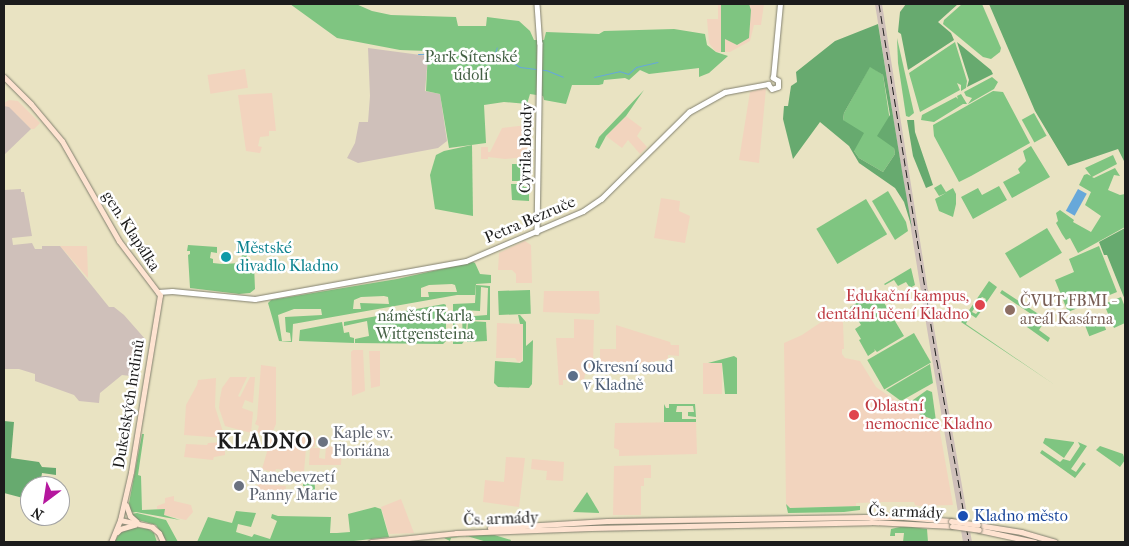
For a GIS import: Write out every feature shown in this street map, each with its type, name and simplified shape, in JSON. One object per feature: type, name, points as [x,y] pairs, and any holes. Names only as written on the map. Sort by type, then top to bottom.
[{"type":"main road","name":"gen. Klapálka","points":[[4,78],[62,141],[119,242],[158,292]]},
{"type":"main road","name":"Dukelských hrdinů","points":[[112,542],[126,499],[160,298],[158,292]]},
{"type":"main road","points":[[126,499],[126,509],[130,516],[139,524]]},
{"type":"main road","name":"Čs. armády","points":[[456,533],[476,529],[563,523],[701,519],[903,517],[951,524]]},
{"type":"main road","points":[[120,520],[156,530],[163,542]]},
{"type":"main road","name":"Čs. armády","points":[[456,533],[625,527],[871,522],[951,524]]},
{"type":"main road","points":[[115,534],[120,529],[139,524]]},
{"type":"main road","points":[[951,524],[1021,532],[1055,542]]},
{"type":"main road","points":[[978,528],[1035,542]]},
{"type":"main road","points":[[371,542],[456,533]]},
{"type":"street","name":"Cyrila Boudy","points":[[537,4],[540,43],[537,232]]},
{"type":"street","points":[[773,78],[778,81],[778,87],[771,88],[768,84],[773,78],[780,4]]},
{"type":"street","name":"Petra Bezruče","points":[[260,298],[466,261],[537,232],[583,211],[601,199],[689,112],[722,94],[768,84]]},
{"type":"street","name":"gen. Klapálka","points":[[158,292],[260,298]]},
{"type":"shaded area","points":[[718,4],[764,4],[761,25],[754,25],[750,41],[730,52],[716,52],[709,43],[707,19],[718,19]]},
{"type":"shaded area","points":[[875,4],[882,4],[934,328],[972,542],[963,542]]},
{"type":"shaded area","points":[[368,48],[428,56],[425,91],[440,94],[447,141],[438,148],[358,163],[347,158],[355,143],[359,122],[368,122],[370,96]]},
{"type":"shaded area","points":[[245,69],[248,88],[210,94],[207,75]]},
{"type":"shaded area","points":[[766,88],[759,163],[739,160],[750,92]]},
{"type":"shaded area","points":[[272,93],[276,131],[269,131],[269,136],[260,137],[258,146],[262,147],[260,153],[246,151],[238,95]]},
{"type":"shaded area","points":[[9,100],[18,101],[40,123],[34,129],[31,129],[16,114],[4,130],[4,103]]},
{"type":"shaded area","points":[[4,106],[9,107],[31,129],[4,155]]},
{"type":"shaded area","points":[[626,116],[642,128],[637,136],[647,147],[640,154],[628,140],[622,148],[606,136]]},
{"type":"shaded area","points":[[528,125],[527,157],[505,159],[488,157],[488,159],[481,159],[481,147],[488,147],[488,152],[490,152],[502,128]]},
{"type":"shaded area","points":[[21,189],[21,192],[24,192],[32,236],[12,238],[13,245],[32,243],[35,249],[42,249],[42,246],[60,246],[109,307],[114,307],[124,315],[146,340],[139,377],[122,375],[100,393],[99,403],[79,401],[74,395],[35,381],[35,374],[19,369],[4,369],[4,190]]},
{"type":"shaded area","points":[[661,198],[680,201],[679,211],[690,216],[685,243],[654,238]]},
{"type":"shaded area","points":[[525,241],[531,245],[532,283],[516,283],[516,274],[512,270],[498,270],[499,253]]},
{"type":"shaded area","points":[[60,246],[87,246],[88,278]]},
{"type":"shaded area","points":[[544,291],[599,291],[600,312],[598,314],[543,312]]},
{"type":"shaded area","name":"Oblastní nemocnice Kladno","points":[[833,314],[835,321],[842,320],[843,323],[844,349],[842,349],[842,354],[845,358],[860,361],[876,387],[908,409],[938,421],[953,505],[919,506],[915,505],[914,502],[883,502],[856,503],[856,506],[790,508],[786,504],[784,343],[802,335]]},
{"type":"shaded area","points":[[574,319],[594,320],[593,368],[586,368],[584,380],[563,380],[563,385],[559,385],[556,338],[574,338]]},
{"type":"shaded area","points":[[497,323],[523,324],[522,360],[518,362],[515,358],[496,358]]},
{"type":"shaded area","points":[[616,325],[670,342],[671,345],[679,345],[679,356],[668,355],[668,359],[617,368],[615,365],[600,368],[600,349],[616,349]]},
{"type":"shaded area","points":[[353,350],[363,350],[365,391],[352,396],[351,352]]},
{"type":"shaded area","points":[[369,351],[380,351],[380,386],[371,388]]},
{"type":"shaded area","points":[[703,363],[722,363],[722,394],[703,394]]},
{"type":"shaded area","points":[[261,365],[276,367],[276,424],[273,431],[268,434],[257,433],[259,426],[255,424]]},
{"type":"shaded area","points":[[230,377],[247,377],[238,396],[240,397],[250,377],[255,377],[253,403],[245,400],[242,408],[253,412],[251,433],[225,426],[219,408],[220,398],[222,388]]},
{"type":"shaded area","points":[[216,378],[215,407],[225,438],[184,435],[186,405],[198,380]]},
{"type":"shaded area","points":[[696,422],[697,454],[619,456],[619,450],[614,448],[615,423]]},
{"type":"shaded area","points":[[287,436],[315,437],[315,447],[306,448],[304,472],[276,469],[275,473],[262,469],[271,438]]},
{"type":"shaded area","points":[[225,442],[225,455],[214,457],[213,460],[184,457],[186,444],[207,445],[208,443]]},
{"type":"shaded area","points":[[326,446],[342,448],[341,465],[309,465],[310,448],[320,448],[319,458],[325,459]]},
{"type":"shaded area","points":[[506,457],[525,458],[519,507],[483,502],[485,480],[504,482]]},
{"type":"shaded area","points":[[532,459],[564,462],[563,481],[546,480],[547,471],[531,469]]},
{"type":"shaded area","points":[[651,465],[651,478],[644,478],[644,486],[641,486],[641,515],[613,515],[614,466]]},
{"type":"shaded area","points":[[258,484],[286,486],[285,494],[275,493],[274,498],[253,499]]},
{"type":"shaded area","points":[[174,496],[174,501],[191,505],[193,512],[186,520],[164,515],[164,509],[157,509],[157,506],[165,503],[165,498]]},
{"type":"shaded area","points":[[401,499],[414,533],[389,534],[381,507]]},
{"type":"green space","name":"Park Sítenské údolí","points":[[290,4],[356,4],[372,11],[391,15],[456,17],[458,26],[486,26],[487,17],[519,21],[530,31],[534,40],[544,40],[546,32],[599,34],[604,31],[674,29],[705,34],[707,45],[716,52],[728,56],[709,73],[699,77],[699,68],[649,74],[640,70],[629,80],[625,78],[604,80],[603,84],[599,85],[572,85],[566,104],[544,100],[543,96],[530,94],[527,104],[504,102],[484,105],[486,143],[449,148],[440,94],[426,91],[428,51],[400,50],[337,38]]},
{"type":"green space","points":[[721,4],[749,4],[751,10],[749,38],[737,45],[725,39],[725,52],[721,52]]},
{"type":"green space","points":[[906,4],[958,4],[938,22],[951,33],[954,40],[908,70],[901,34],[898,32],[900,12]]},
{"type":"green space","points":[[962,4],[982,4],[1001,48],[1000,52],[991,59],[983,57],[943,24],[944,20]]},
{"type":"green space","points":[[989,4],[1125,4],[1125,163],[1118,149],[1068,166],[1035,111]]},
{"type":"green space","points":[[878,24],[912,228],[904,202],[895,188],[859,163],[849,146],[820,122],[793,159],[783,119],[784,106],[788,106],[791,86],[797,82],[796,72],[835,41]],"holes":[[[870,67],[883,75],[890,115],[877,136],[894,148],[895,154],[883,172],[859,158],[854,151],[864,133],[843,120],[844,113]]]},
{"type":"green space","points":[[897,38],[914,113],[909,117],[906,116],[898,63]]},
{"type":"green space","points":[[955,42],[967,81],[966,88],[961,91],[961,85],[957,83],[960,90],[920,112],[909,73]]},
{"type":"green space","points":[[957,42],[991,70],[993,74],[967,87],[969,80]]},
{"type":"green space","points":[[870,66],[883,75],[895,154],[883,172],[859,158],[854,151],[843,120],[844,113]]},
{"type":"green space","points":[[992,77],[998,82],[994,89],[968,104],[972,98],[966,96],[964,92]]},
{"type":"green space","points":[[644,90],[626,116],[606,136],[599,149],[595,147],[599,137]]},
{"type":"green space","points":[[993,91],[1003,92],[1030,143],[959,182],[934,136],[933,125]]},
{"type":"green space","points":[[961,94],[967,104],[963,104],[934,122],[921,120],[922,115],[956,97],[958,99],[957,96]]},
{"type":"green space","points":[[1034,113],[1047,136],[1034,143],[1022,120]]},
{"type":"green space","points":[[907,120],[914,120],[915,132],[933,185],[926,188],[913,156]]},
{"type":"green space","points":[[472,145],[473,216],[435,209],[430,175],[436,155],[444,151]]},
{"type":"green space","points":[[1031,146],[1050,177],[1012,198],[1003,182],[1020,173],[1018,169],[1026,161],[1023,151]]},
{"type":"green space","points":[[1113,155],[1117,164],[1092,177],[1094,178],[1115,168],[1120,176],[1114,175],[1108,190],[1120,195],[1125,194],[1125,227],[1078,253],[1070,238],[1066,240],[1062,234],[1056,223],[1058,221],[1056,213],[1060,210],[1074,220],[1073,222],[1091,232],[1101,216],[1085,205],[1091,192],[1079,185],[1084,175],[1091,176],[1085,168]]},
{"type":"green space","points":[[512,164],[530,164],[530,177],[524,178],[523,181],[512,181]]},
{"type":"green space","points":[[511,184],[523,184],[524,187],[529,187],[529,201],[512,200]]},
{"type":"green space","points":[[941,184],[946,192],[953,188],[956,194],[953,217],[939,211],[935,199],[946,193],[939,196],[934,188]]},
{"type":"green space","points":[[999,186],[1007,200],[973,219],[961,197],[978,188],[982,195]]},
{"type":"green space","points":[[888,191],[906,222],[908,231],[895,240],[872,201]]},
{"type":"green space","points":[[866,199],[887,234],[837,264],[816,229]]},
{"type":"green space","points":[[1047,228],[1062,253],[1020,278],[1005,253]]},
{"type":"green space","points":[[1125,228],[1125,300],[1107,255],[1104,255],[1099,242]]},
{"type":"green space","points":[[188,245],[217,247],[217,253],[211,252],[210,258],[213,259],[213,263],[222,264],[241,263],[242,253],[238,253],[237,249],[247,250],[247,263],[254,265],[255,289],[250,293],[239,294],[190,288],[188,255],[190,251],[187,251]]},
{"type":"green space","points":[[1099,246],[1117,292],[1068,312],[1055,280],[1074,272],[1069,259]]},
{"type":"green space","points":[[473,262],[480,274],[491,275],[491,283],[476,284],[475,295],[457,295],[293,324],[292,342],[279,341],[268,303],[271,300],[397,279]],"holes":[[[429,285],[455,285],[457,292],[428,292],[429,297],[421,297],[421,288]],[[384,296],[388,297],[389,304],[360,303],[361,309],[353,309],[354,300],[361,297]],[[294,309],[321,309],[322,315],[285,317],[286,332],[290,333],[291,341],[282,341],[278,315]]]},
{"type":"green space","points":[[911,268],[915,285],[910,288],[906,282],[898,286],[894,280],[884,284]]},
{"type":"green space","points":[[989,281],[997,287],[984,306],[982,305],[986,299],[982,297],[980,299],[972,312],[976,314],[980,309],[982,310],[976,318],[970,314],[966,324],[1055,385],[961,322]]},
{"type":"green space","points":[[476,285],[490,286],[490,320],[467,320],[465,340],[462,344],[453,344],[453,304],[475,303]],"holes":[[[481,287],[488,288],[487,315],[462,317],[463,340],[456,342],[455,313],[462,310],[480,311]]]},
{"type":"green space","points":[[530,290],[531,314],[499,315],[498,291]]},
{"type":"green space","points":[[1002,290],[1046,319],[1039,330],[1050,338],[1048,342],[1027,327],[1034,316],[1000,293]]},
{"type":"green space","points":[[877,291],[904,336],[877,352],[874,349],[875,351],[868,356],[855,329],[861,325],[850,307]]},
{"type":"green space","points":[[1121,297],[1125,307],[1125,323],[1114,328],[1104,304]]},
{"type":"green space","name":"náměstí Karla Wittgensteina","points":[[446,305],[446,341],[443,344],[355,343],[355,339],[369,336],[367,321],[344,326],[344,322]]},
{"type":"green space","points":[[1100,314],[1106,330],[1089,336],[1083,320]]},
{"type":"green space","points":[[518,315],[526,322],[526,346],[533,340],[532,384],[529,388],[498,387],[494,383],[495,361],[520,363],[523,361],[523,324],[520,324]]},
{"type":"green space","points":[[468,321],[486,322],[487,341],[467,342]]},
{"type":"green space","points":[[342,322],[344,333],[349,332],[350,337],[354,338],[354,343],[299,341],[300,330]]},
{"type":"green space","points":[[914,333],[931,362],[884,389],[867,360]]},
{"type":"green space","points":[[734,356],[737,358],[737,394],[725,394],[722,363],[708,363]]},
{"type":"green space","points":[[930,364],[933,383],[901,401],[886,390]]},
{"type":"green space","points":[[927,390],[932,392],[936,421],[905,408],[906,405]]},
{"type":"green space","points":[[664,404],[666,408],[669,408],[669,404],[695,404],[696,417],[688,416],[688,412],[694,412],[693,406],[677,406],[676,412],[682,412],[682,419],[696,419],[696,422],[664,422]]},
{"type":"green space","points":[[4,421],[14,422],[11,458],[39,462],[42,467],[56,468],[56,475],[42,473],[42,476],[20,476],[20,497],[4,493]]},
{"type":"green space","points":[[142,434],[144,434],[138,475],[141,476],[142,510],[165,509],[164,515],[180,520],[136,512],[130,513],[129,503]]},
{"type":"green space","points":[[1045,438],[1074,443],[1064,458],[1043,443]]},
{"type":"green space","points":[[1078,442],[1087,446],[1071,469],[1076,472],[1083,462],[1086,464],[1075,478],[1040,453],[1042,450],[1060,462],[1063,459],[1070,461],[1080,446]]},
{"type":"green space","points":[[1100,446],[1123,454],[1125,460],[1120,467],[1096,450]]},
{"type":"green space","points":[[304,474],[314,476],[316,500],[307,500],[307,486],[303,486]]},
{"type":"green space","points":[[587,492],[599,513],[573,512]]},
{"type":"green space","points":[[786,504],[790,508],[860,506],[860,510],[788,513]]},
{"type":"green space","points":[[375,507],[381,509],[389,537],[345,542],[197,542],[208,517],[232,523],[236,511],[256,513],[251,527],[238,524],[236,532],[252,537],[254,534],[270,539],[277,521],[271,518],[272,514],[278,516],[331,517],[330,533],[337,533],[350,532],[348,514]]},
{"type":"green space","points":[[137,513],[166,520],[178,542],[167,542],[156,525],[138,520],[131,514]]},
{"type":"green space","points":[[904,526],[927,529],[928,542],[903,542],[904,533],[895,533],[895,536],[890,536],[891,529]]},
{"type":"green space","points":[[133,527],[148,529],[154,533],[157,542],[114,542],[122,530]]},
{"type":"green space","points":[[491,534],[511,540],[510,542],[487,542],[467,536]]},
{"type":"green space","points":[[466,536],[451,538],[450,541],[444,538]]},
{"type":"water","points":[[1078,189],[1087,194],[1075,216],[1066,211]]},
{"type":"waterway","points":[[494,56],[497,47]]},
{"type":"waterway","points":[[418,54],[460,53],[479,55]]},
{"type":"waterway","points":[[491,56],[505,58],[520,67],[546,70],[563,77]]},
{"type":"waterway","points":[[594,77],[619,71],[628,74],[636,67],[657,62]]},
{"type":"railway","points":[[879,4],[937,361],[969,542]]},
{"type":"place","name":"Městské divadlo Kladno","points":[[226,257]]},
{"type":"place","name":"Edukační kampus, dentální učení Kladno","points":[[980,305]]},
{"type":"place","name":"ČVUT FBMI - areál Kasárna","points":[[1010,310]]},
{"type":"place","name":"Okresní soud v Kladně","points":[[573,376]]},
{"type":"place","name":"Oblastní nemocnice Kladno","points":[[854,415]]},
{"type":"place","name":"Kaple sv. Floriána","points":[[323,442]]},
{"type":"place","name":"Nanebevzetí Panny Marie","points":[[239,486]]},
{"type":"place","name":"Kladno město","points":[[963,516]]},
{"type":"district","name":"KLADNO","points":[[265,441]]}]
